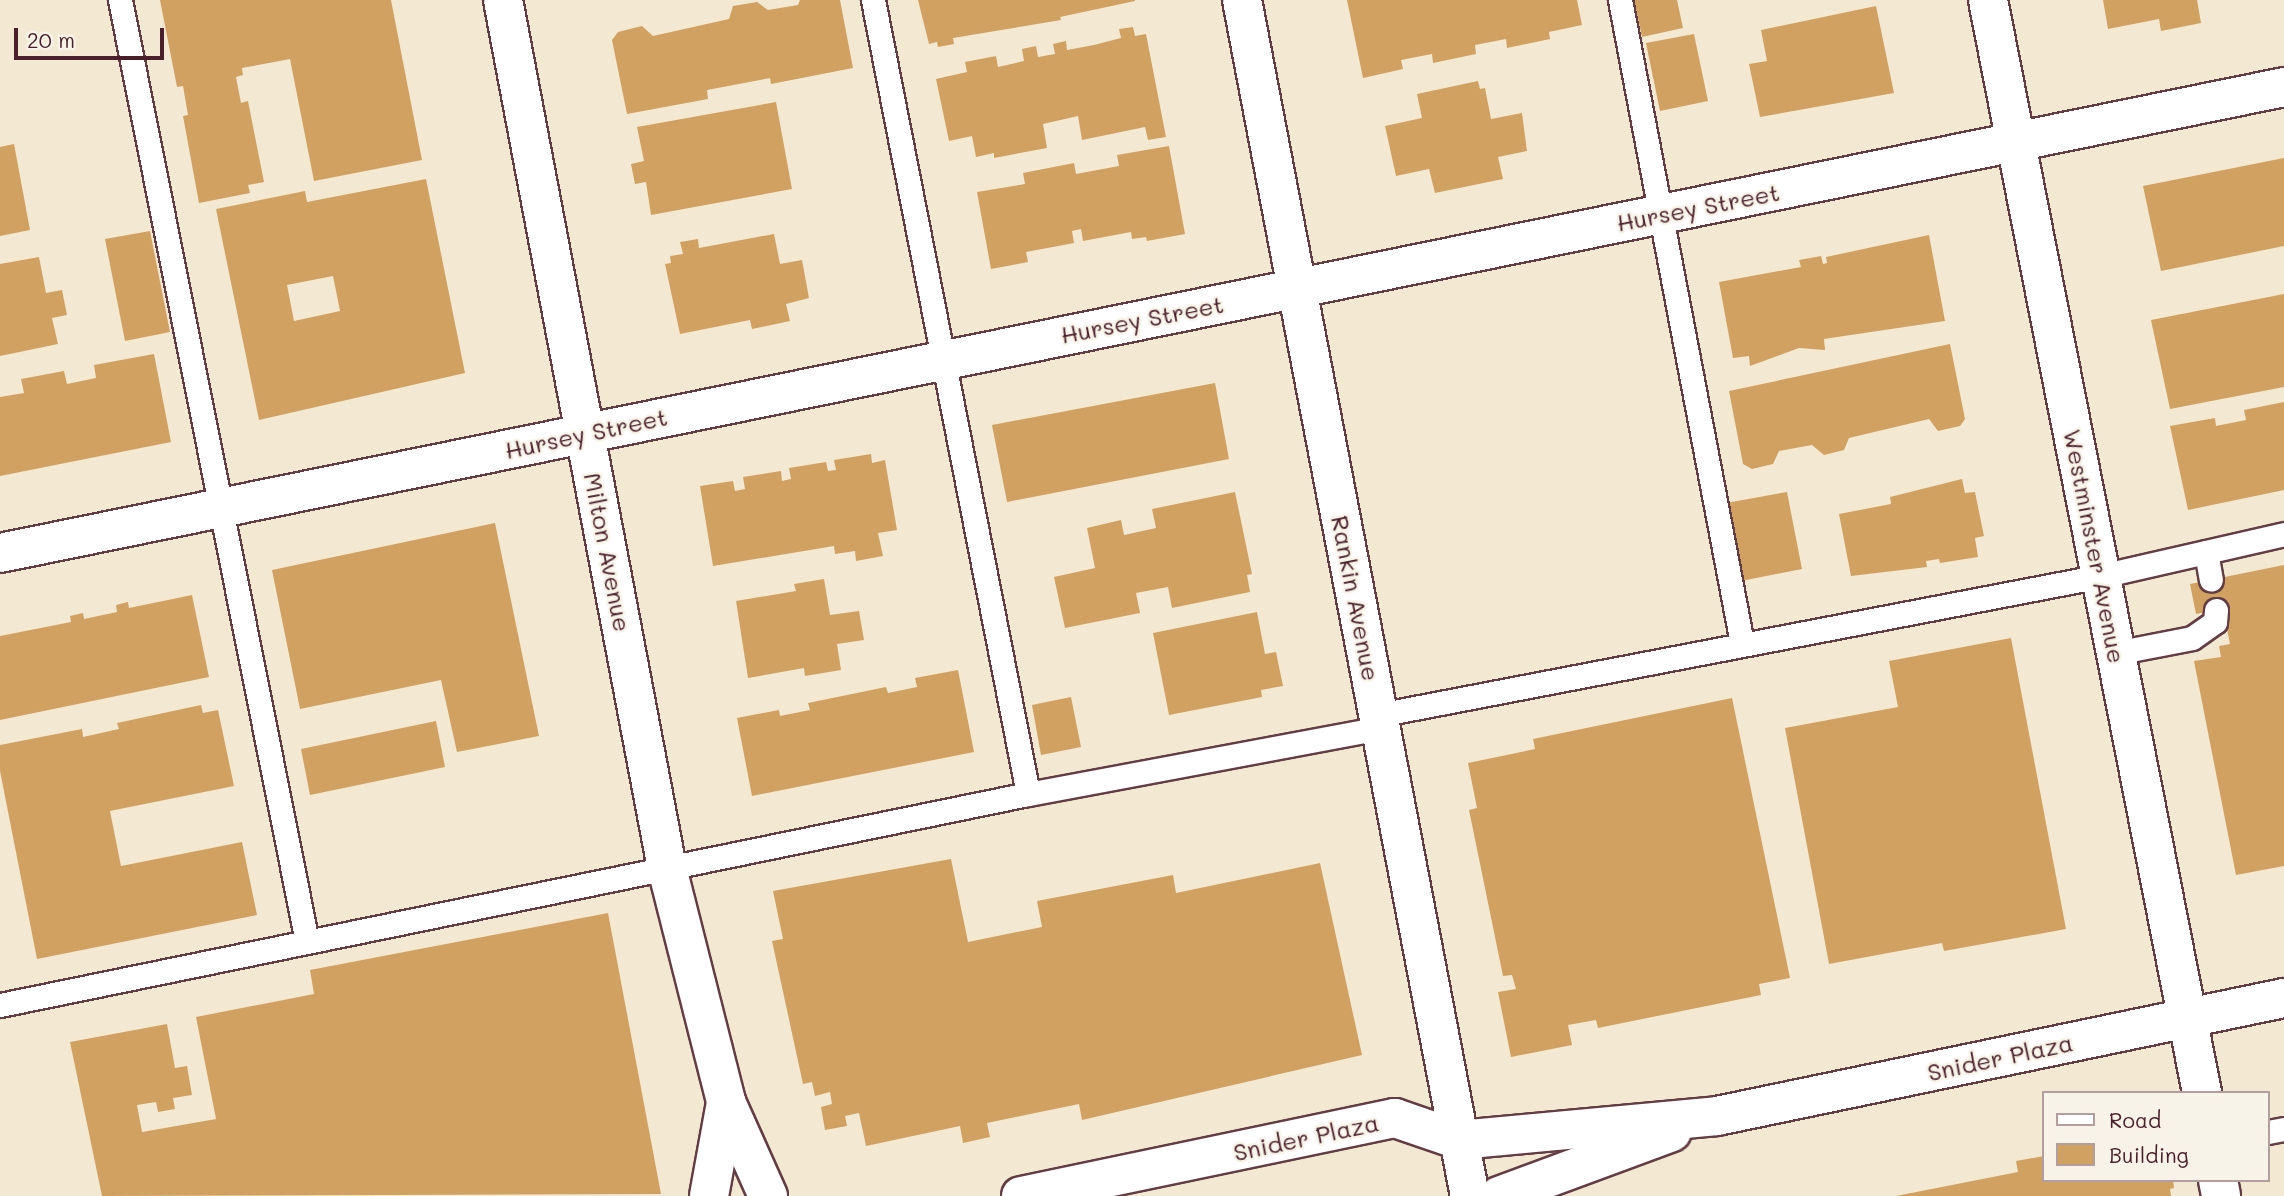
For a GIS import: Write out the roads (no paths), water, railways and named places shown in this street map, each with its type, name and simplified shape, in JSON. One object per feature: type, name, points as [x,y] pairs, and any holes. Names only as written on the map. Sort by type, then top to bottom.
[{"type":"street","name":"Milton Avenue","points":[[503,0],[667,868],[726,1102],[768,1196]]},
{"type":"street","name":"Rankin Avenue","points":[[1242,0],[1471,1196]]},
{"type":"street","name":"Westminster Avenue","points":[[1988,0],[2202,1091]]},
{"type":"street","name":"Hursey Street","points":[[0,553],[2284,87]]},
{"type":"street","name":"Snider Plaza","points":[[1021,1196],[1395,1118],[1459,1140],[1717,1116],[2284,998]]},
{"type":"street","name":"Milton Avenue","points":[[709,1196],[726,1102]]},
{"type":"street","name":"Snider Plaza","points":[[1499,1196],[1717,1116]]},
{"type":"lane","points":[[120,0],[307,942]]},
{"type":"lane","points":[[873,0],[1027,794]]},
{"type":"lane","points":[[1620,0],[1742,643]]},
{"type":"lane","points":[[0,1005],[1379,721],[1742,643],[2101,576],[2284,534]]},
{"type":"lane","points":[[2206,552],[2211,580]]},
{"type":"lane","points":[[2115,653],[2192,638],[2215,622],[2216,610]]}]
